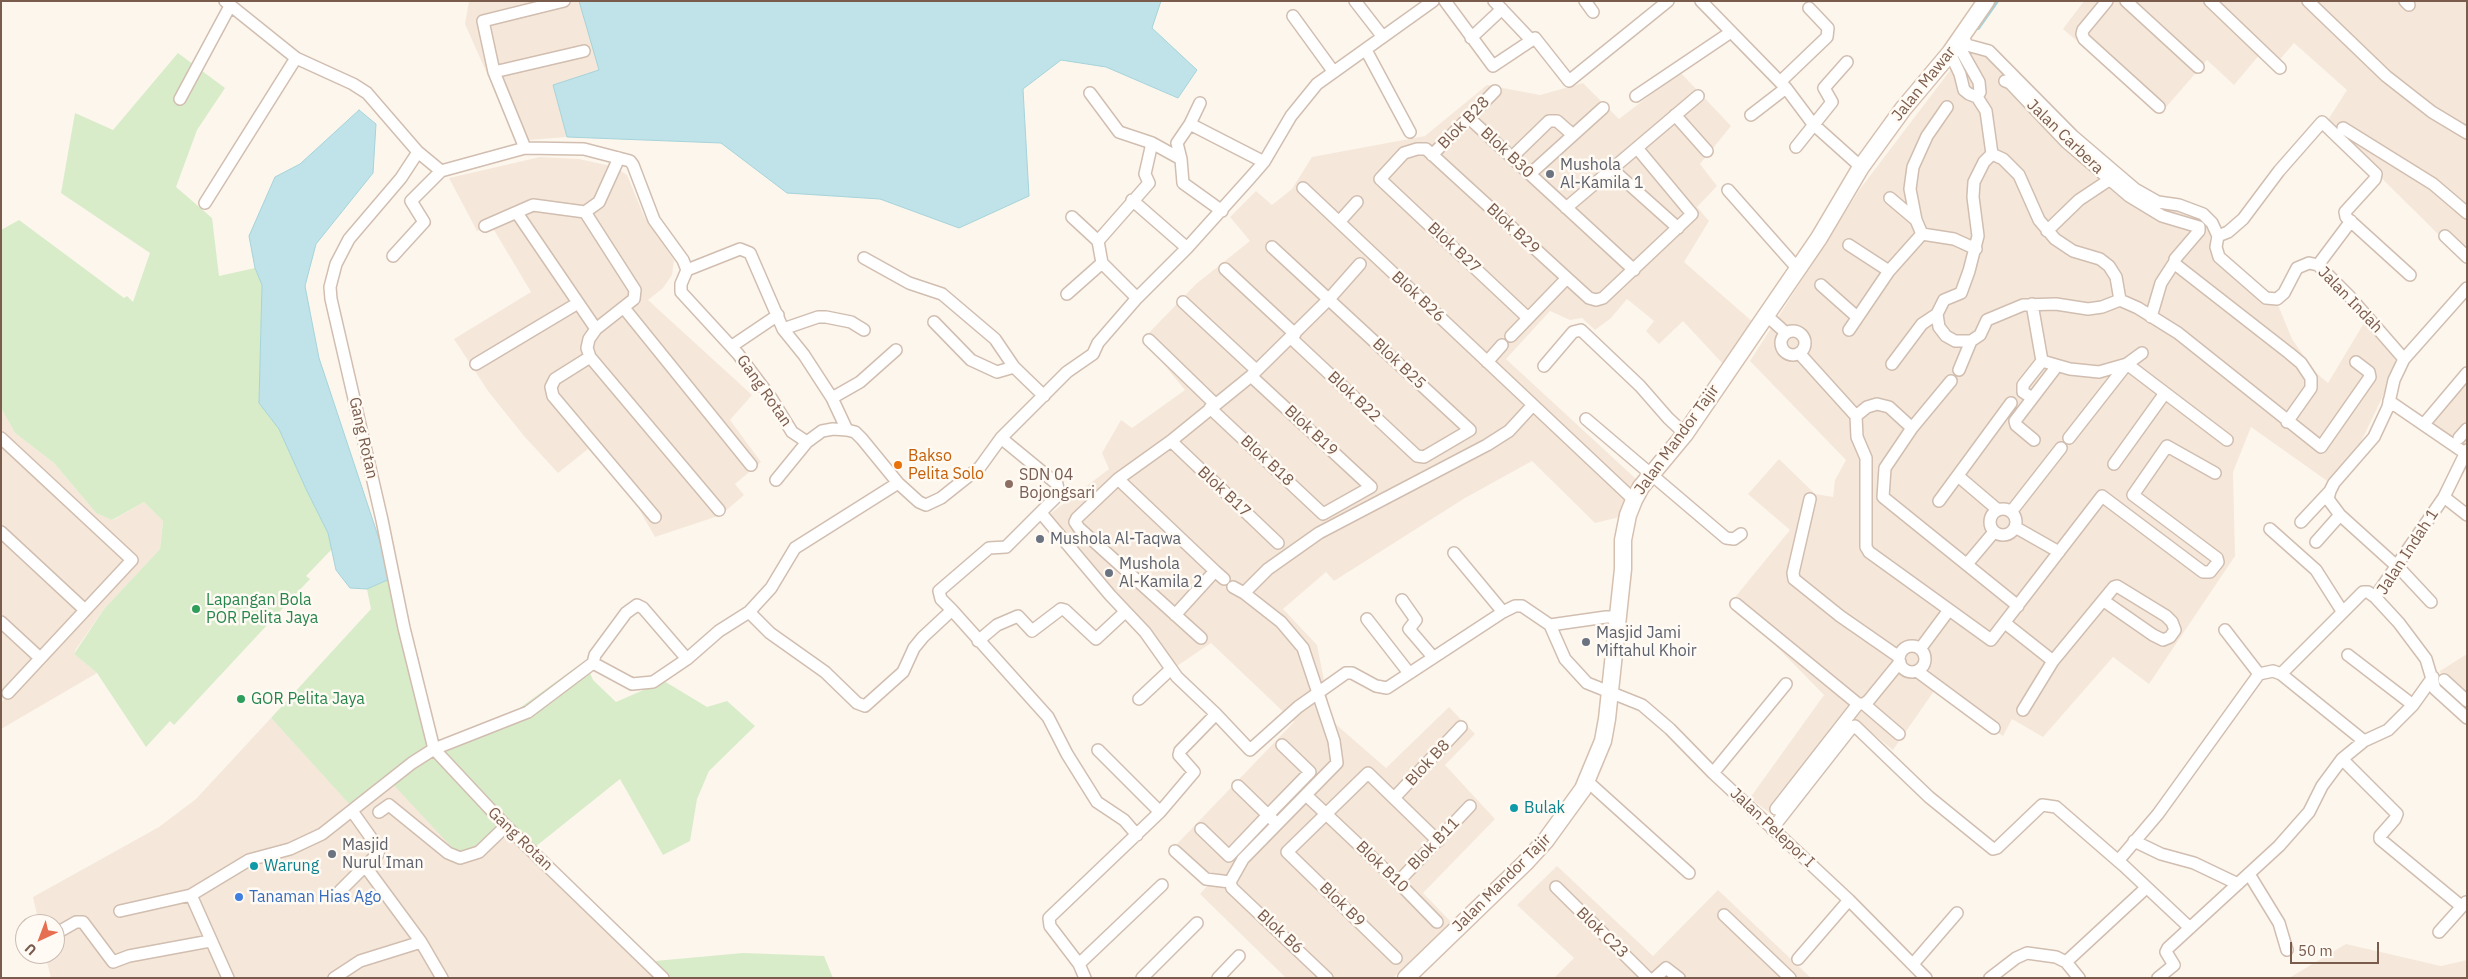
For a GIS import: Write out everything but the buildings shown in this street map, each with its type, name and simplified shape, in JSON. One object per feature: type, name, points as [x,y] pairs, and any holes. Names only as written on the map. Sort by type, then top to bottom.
[{"type":"street","points":[[525,148],[494,72],[483,21],[564,1]]},
{"type":"street","points":[[1355,1],[1383,37]]},
{"type":"street","points":[[776,480],[807,442],[822,431],[832,429],[847,430],[855,432],[862,439],[898,483],[919,502],[929,504],[941,498],[980,467],[1000,438],[1067,372],[1093,354],[1098,343],[1137,298],[1188,248],[1264,162],[1306,96],[1333,71],[1366,50],[1432,1]]},
{"type":"street","points":[[1445,1],[1493,66],[1535,38],[1540,42],[1567,80],[1571,81],[1668,1]]},
{"type":"street","points":[[1585,1],[1593,12]]},
{"type":"street","points":[[1702,1],[1783,85],[1813,124],[1861,167]]},
{"type":"street","name":"Jalan Mawar","points":[[1861,167],[1903,109],[1957,44],[1986,1]]},
{"type":"street","points":[[2107,1],[2083,30],[2084,39],[2159,107]]},
{"type":"street","points":[[2126,1],[2198,67]]},
{"type":"street","points":[[2210,1],[2280,68]]},
{"type":"street","points":[[2308,1],[2386,76],[2432,112],[2467,133]]},
{"type":"street","points":[[180,99],[228,4],[296,58],[353,84],[367,93],[418,152],[441,171]]},
{"type":"street","points":[[1471,38],[1498,5],[1531,40]]},
{"type":"street","points":[[1751,115],[1783,85],[1827,37],[1828,28],[1810,8]]},
{"type":"street","points":[[1293,16],[1333,71]]},
{"type":"street","points":[[1636,96],[1731,32]]},
{"type":"street","points":[[1957,44],[1960,74],[1964,90],[1977,97],[1986,111],[1992,154]]},
{"type":"street","name":"Jalan Indah","points":[[1957,44],[1989,51],[2073,136],[2135,189],[2158,202],[2179,205],[2203,214],[2212,223],[2218,236],[2216,247],[2219,257],[2266,298],[2277,299],[2284,293],[2297,268],[2309,263],[2318,265],[2350,297],[2404,359]]},
{"type":"street","points":[[1366,50],[1410,132]]},
{"type":"street","points":[[494,72],[584,51]]},
{"type":"street","points":[[205,204],[296,58]]},
{"type":"street","points":[[1796,147],[1832,102],[1824,88],[1847,62]]},
{"type":"street","name":"Jalan Carbera","points":[[2005,81],[2010,83],[2066,142],[2109,180],[2079,200],[2047,231]]},
{"type":"street","name":"Blok B28","points":[[1432,155],[1495,91]]},
{"type":"street","points":[[1090,93],[1116,130],[1152,143],[1181,159]]},
{"type":"street","points":[[1566,208],[1698,96]]},
{"type":"street","points":[[1200,102],[1190,124],[1177,143],[1181,159],[1183,183],[1222,211]]},
{"type":"street","points":[[1922,234],[1916,220],[1910,189],[1913,167],[1927,136],[1947,107]]},
{"type":"street","points":[[1530,174],[1603,108]]},
{"type":"street","points":[[1676,115],[1707,151]]},
{"type":"street","name":"Blok B30","points":[[1469,118],[1634,270]]},
{"type":"street","points":[[1512,157],[1549,121],[1556,121],[1572,135]]},
{"type":"street","points":[[2218,236],[2228,232],[2243,219],[2279,171],[2322,122],[2376,174],[2375,179],[2345,212],[2346,217],[2410,276]]},
{"type":"street","points":[[1190,124],[1264,162]]},
{"type":"street","points":[[2343,128],[2433,184],[2467,213]]},
{"type":"street","points":[[1098,241],[1132,200],[1149,183],[1145,174],[1152,143]]},
{"type":"street","points":[[393,256],[424,222],[411,201],[441,171],[525,148],[584,150],[630,161],[654,220],[683,260],[687,270],[740,249],[750,253],[784,329],[804,354],[832,398],[847,430]]},
{"type":"street","points":[[1634,270],[1692,214],[1637,148]]},
{"type":"street","name":"Blok B27","points":[[1432,155],[1426,150],[1417,149],[1404,153],[1380,178],[1528,318]]},
{"type":"street","name":"Gang Rotan","points":[[418,152],[401,178],[350,239],[334,269],[330,299],[382,520],[404,628],[434,749],[506,826],[663,978]]},
{"type":"street","points":[[1992,154],[2003,159],[2019,175],[2039,220],[2047,231],[2063,246],[2100,259],[2109,266],[2116,277],[2120,300]]},
{"type":"street","points":[[1892,364],[1922,324],[1937,314],[1944,300],[1961,293],[1976,249],[1978,236],[1973,197],[1974,182],[1984,162],[1992,154]]},
{"type":"street","name":"Blok B29","points":[[1432,155],[1589,298],[1596,300],[1603,298],[1634,270]]},
{"type":"street","points":[[485,226],[533,205],[585,212],[599,202],[619,158]]},
{"type":"street","name":"Jalan Mandor Tajir","points":[[1406,978],[1525,863],[1559,824],[1587,781],[1603,741],[1623,569],[1623,540],[1628,515],[1634,500],[1685,434],[1798,269],[1819,238],[1861,167]]},
{"type":"street","points":[[1612,169],[1678,228]]},
{"type":"street","points":[[2109,180],[2152,211],[2199,227],[2199,231],[2161,283],[2152,317]]},
{"type":"street","name":"Blok B26","points":[[1303,188],[1532,406],[1634,500]]},
{"type":"street","points":[[1728,190],[1798,269]]},
{"type":"street","points":[[1890,198],[1916,220]]},
{"type":"street","points":[[1132,200],[1188,248]]},
{"type":"street","points":[[1339,222],[1357,202]]},
{"type":"street","points":[[585,212],[635,290],[634,299],[596,329],[589,339],[587,348],[590,357],[719,510]]},
{"type":"street","points":[[518,213],[596,329]]},
{"type":"street","points":[[1072,217],[1098,241],[1102,263],[1137,298]]},
{"type":"street","points":[[2318,265],[2351,221]]},
{"type":"street","points":[[1922,234],[1954,240],[1976,249]]},
{"type":"street","points":[[1848,330],[1889,271],[1922,234]]},
{"type":"street","points":[[2444,236],[2467,257]]},
{"type":"street","points":[[1848,245],[1889,271]]},
{"type":"street","name":"Blok B25","points":[[1272,246],[1470,430],[1424,457],[1418,456]]},
{"type":"street","points":[[864,258],[909,283],[942,294],[995,338],[1014,367],[1044,396]]},
{"type":"street","points":[[1067,294],[1102,263]]},
{"type":"street","points":[[2174,263],[2266,335],[2308,371],[2311,378],[2311,388],[2287,422]]},
{"type":"street","points":[[1201,638],[1078,528],[1075,522],[1076,518],[1118,480],[1170,441],[1253,373],[1293,336],[1360,264]]},
{"type":"street","name":"Blok B22","points":[[1225,269],[1418,456]]},
{"type":"street","name":"Gang Rotan","points":[[687,270],[681,284],[681,292],[732,346],[771,398],[792,432],[807,442]]},
{"type":"street","points":[[1511,336],[1567,278]]},
{"type":"street","points":[[1821,285],[1857,317]]},
{"type":"street","points":[[2301,522],[2330,491],[2374,437],[2389,401],[2394,380],[2404,359],[2464,296]]},
{"type":"street","points":[[1937,314],[1939,327],[1946,336],[1960,342],[1971,341],[1980,335],[1986,320],[2001,313],[2032,304],[2056,304],[2088,309],[2102,307],[2120,300],[2138,308],[2178,333],[2319,447],[2322,447],[2370,376],[2369,372],[2356,362]]},
{"type":"street","name":"Blok B19","points":[[1183,302],[1253,373],[1371,487],[1323,514]]},
{"type":"street","points":[[476,364],[578,303]]},
{"type":"street","points":[[2032,304],[2042,361],[2023,385],[2024,392],[2032,398]]},
{"type":"street","points":[[624,308],[751,466]]},
{"type":"street","points":[[732,346],[778,315]]},
{"type":"street","points":[[1766,315],[1786,333],[1782,340],[1782,348],[1788,353],[1799,353],[1856,416],[1857,437],[1866,458],[1866,547],[1991,640],[2102,496],[2203,572],[2210,572],[2218,562],[2217,558],[2133,495]]},
{"type":"street","points":[[784,329],[818,317],[826,317],[851,322],[864,330]]},
{"type":"street","points":[[934,322],[971,360],[986,369],[996,372],[1014,367]]},
{"type":"street","points":[[1544,366],[1573,332],[1581,330],[1640,386],[1685,434]]},
{"type":"street","name":"Blok B18","points":[[1149,340],[1323,514]]},
{"type":"street","points":[[1959,370],[1971,341]]},
{"type":"street","points":[[1486,362],[1502,346]]},
{"type":"street","points":[[832,398],[860,382],[896,350]]},
{"type":"street","points":[[2069,438],[2127,364],[2142,353]]},
{"type":"street","points":[[590,357],[555,379],[551,387],[553,396],[655,518]]},
{"type":"street","points":[[2042,361],[2057,366],[2099,372],[2127,364]]},
{"type":"street","points":[[2127,364],[2227,440]]},
{"type":"street","points":[[2034,440],[2014,423],[2057,366]]},
{"type":"street","points":[[2424,424],[2467,373]]},
{"type":"street","points":[[1951,382],[1912,428],[1885,468],[1882,494],[1885,499],[2018,606]]},
{"type":"street","points":[[2114,464],[2165,393]]},
{"type":"street","points":[[2389,401],[2424,424],[2466,456]]},
{"type":"street","points":[[1939,501],[2011,403]]},
{"type":"street","points":[[1856,416],[1867,407],[1878,404],[1889,407],[1912,428]]},
{"type":"street","points":[[1244,594],[1268,569],[1319,533],[1509,432],[1532,406]]},
{"type":"street","points":[[1586,419],[1726,538],[1734,539],[1741,534]]},
{"type":"street","points":[[2459,438],[2467,429]]},
{"type":"street","points":[[1000,438],[1057,484],[1059,494],[1006,547],[989,548],[939,591],[939,596],[1048,717],[1096,802],[1124,820],[1136,835]]},
{"type":"street","name":"Blok B17","points":[[1170,441],[1278,543]]},
{"type":"street","points":[[3,443],[132,560],[8,692]]},
{"type":"street","points":[[2122,511],[2167,446],[2214,473]]},
{"type":"street","points":[[2011,512],[2061,448]]},
{"type":"street","name":"Jalan Indah 1","points":[[2466,456],[2444,497],[2375,597],[2399,623],[2438,678],[2435,689],[2467,718]]},
{"type":"street","points":[[1866,458],[1885,468]]},
{"type":"street","points":[[1958,476],[1998,510],[2011,512],[2015,516],[2015,527],[2006,535],[1994,532]]},
{"type":"street","points":[[1118,480],[1215,571],[1281,622],[1303,648],[1316,692],[1334,741],[1337,763],[1242,860],[1231,885],[1206,878],[1176,851]]},
{"type":"street","points":[[593,663],[632,684],[653,682],[687,659],[719,631],[749,612],[771,588],[795,548],[898,483]]},
{"type":"street","points":[[2330,491],[2328,499],[2340,515],[2432,602]]},
{"type":"street","points":[[2444,497],[2467,515]]},
{"type":"street","points":[[1810,499],[1794,579],[1840,616],[1900,659],[1904,669],[1917,671],[1994,728]]},
{"type":"street","points":[[1994,532],[1990,520],[1991,515],[1998,510]]},
{"type":"street","points":[[1041,512],[1159,650],[1171,669],[1250,750],[1316,692],[1346,673],[1352,673],[1376,686],[1387,688],[1503,612],[1520,605],[1550,626],[1617,617]]},
{"type":"street","points":[[2316,542],[2340,515]]},
{"type":"street","points":[[2015,527],[2059,552]]},
{"type":"street","points":[[2270,529],[2316,570],[2342,612]]},
{"type":"street","points":[[1,532],[85,610]]},
{"type":"street","points":[[1967,564],[1994,532]]},
{"type":"street","points":[[1454,553],[1503,612]]},
{"type":"street","points":[[1175,614],[1215,571]]},
{"type":"street","points":[[2023,710],[2053,661],[2112,588],[2117,586],[2166,616],[2172,622],[2175,630],[2170,636],[2162,640],[2104,600]]},
{"type":"street","points":[[2281,674],[2363,592],[2368,592],[2375,597]]},
{"type":"street","points":[[1402,600],[1416,620],[1409,629],[1433,657]]},
{"type":"street","points":[[1736,604],[1899,734]]},
{"type":"street","points":[[120,911],[191,895],[249,860],[290,849],[322,834],[394,777],[434,749],[528,712],[593,663],[595,655],[632,607],[637,605],[643,608],[687,659]]},
{"type":"street","points":[[978,641],[997,625],[1018,616],[1032,631],[1061,609],[1065,610],[1096,639],[1125,612]]},
{"type":"street","points":[[749,612],[770,634],[825,672],[857,703],[865,706],[903,672],[914,648],[952,610]]},
{"type":"street","points":[[1920,649],[1949,610]]},
{"type":"street","points":[[1367,619],[1409,673]]},
{"type":"street","points":[[1,622],[40,658]]},
{"type":"street","points":[[2005,623],[2053,661]]},
{"type":"street","name":"Jalan Pelepor I","points":[[1550,626],[1565,659],[1587,683],[1642,705],[1670,728],[1713,773],[1849,900],[1926,978]]},
{"type":"street","points":[[2225,630],[2260,674]]},
{"type":"street","points":[[1776,809],[1900,659],[1907,647],[1920,649]]},
{"type":"street","points":[[1917,671],[1925,661],[1920,649]]},
{"type":"street","points":[[2348,655],[2413,705]]},
{"type":"street","points":[[1139,699],[1171,669]]},
{"type":"street","points":[[2118,861],[2158,814],[2260,674],[2273,671],[2281,674],[2364,741]]},
{"type":"street","points":[[2158,978],[2174,965],[2166,950],[2280,846],[2309,812],[2322,786],[2342,759],[2364,741],[2388,730],[2438,678],[2467,701]]},
{"type":"street","points":[[1713,773],[1786,684]]},
{"type":"street","points":[[1085,978],[1079,964],[1050,926],[1049,918],[1160,812],[1194,772],[1179,755],[1180,750],[1216,714]]},
{"type":"street","points":[[1772,829],[1855,726],[1929,797],[1993,849],[1997,848],[2042,805],[2056,807],[2190,928]]},
{"type":"street","name":"Blok B8","points":[[1394,798],[1461,727]]},
{"type":"street","points":[[1201,829],[1229,856],[1268,816],[1310,772],[1282,745]]},
{"type":"street","points":[[1098,750],[1160,812]]},
{"type":"street","points":[[2342,759],[2396,814],[2396,819],[2380,836],[2380,839],[2464,903],[2439,932]]},
{"type":"street","name":"Blok B8","points":[[1326,814],[1368,773],[1438,841]]},
{"type":"street","points":[[1587,781],[1689,873]]},
{"type":"street","points":[[1238,786],[1277,824]]},
{"type":"street","name":"Blok B10","points":[[1306,795],[1398,882],[1436,922]]},
{"type":"street","points":[[379,812],[389,805],[448,853],[460,858],[479,852],[506,826]]},
{"type":"street","name":"Blok B11","points":[[1398,882],[1470,806]]},
{"type":"street","points":[[340,891],[378,854],[378,849],[352,812]]},
{"type":"street","name":"Blok B9","points":[[1326,814],[1287,852],[1396,958]]},
{"type":"street","points":[[2134,841],[2161,854],[2194,863],[2238,884]]},
{"type":"street","points":[[366,866],[421,942],[442,978]]},
{"type":"street","points":[[2249,874],[2278,923],[2287,950]]},
{"type":"street","points":[[1079,964],[1162,885]]},
{"type":"street","name":"Blok B6","points":[[1231,885],[1327,978]]},
{"type":"street","name":"Blok C23","points":[[1556,887],[1648,978]]},
{"type":"street","points":[[2066,962],[2146,888]]},
{"type":"street","points":[[191,895],[228,978]]},
{"type":"street","points":[[1798,959],[1849,900]]},
{"type":"street","points":[[1913,964],[1957,913]]},
{"type":"street","points":[[1724,916],[1790,978]]},
{"type":"street","points":[[65,928],[76,922],[83,922],[113,962],[130,956],[210,941]]},
{"type":"street","points":[[1142,978],[1197,923]]},
{"type":"street","points":[[334,978],[360,961],[421,942]]},
{"type":"street","points":[[1990,978],[2016,958],[2027,953],[2056,958],[2066,962],[2079,978]]},
{"type":"street","points":[[1218,978],[1239,956]]},
{"type":"street","points":[[1655,978],[1666,968],[1679,978]]},
{"type":"shaded area","points":[[469,1],[579,1],[600,71],[553,85],[567,137],[517,141],[465,24]]},
{"type":"shaded area","points":[[2084,1],[2467,1],[2467,259],[2447,243],[2326,123],[2347,90],[2294,43],[2275,65],[2261,53],[2234,85],[2207,60],[2161,113],[2063,29]]},
{"type":"shaded area","points":[[1971,43],[2151,204],[2195,213],[2209,226],[2212,251],[2258,296],[2278,305],[2292,339],[2314,371],[2328,383],[2364,323],[2394,355],[2396,369],[2357,450],[2330,483],[2251,427],[2233,472],[2235,556],[2149,684],[2113,657],[2043,737],[2012,719],[2003,736],[1934,691],[1893,750],[1856,720],[1779,820],[1750,798],[1824,695],[1732,601],[1790,530],[1748,494],[1779,459],[1815,494],[1833,497],[1835,480],[1846,460],[1750,361],[1860,189]]},
{"type":"shaded area","points":[[1680,72],[1731,126],[1700,164],[1717,186],[1697,207],[1709,221],[1684,262],[1754,323],[1723,364],[1683,321],[1659,344],[1646,331],[1654,321],[1627,299],[1611,318],[1595,330],[1582,318],[1570,320],[1550,311],[1506,359],[1636,479],[1628,515],[1595,523],[1532,461],[1465,498],[1334,581],[1326,572],[1283,609],[1317,645],[1332,721],[1386,768],[1449,707],[1475,734],[1445,765],[1495,819],[1423,893],[1452,923],[1393,978],[1286,978],[1200,894],[1212,881],[1176,845],[1294,722],[1211,643],[1174,668],[1050,514],[1109,469],[1102,453],[1121,420],[1132,428],[1185,390],[1143,339],[1196,284],[1250,241],[1230,217],[1256,191],[1272,205],[1292,189],[1312,157],[1425,136],[1487,85],[1540,95],[1583,83],[1619,119]]},
{"type":"shaded area","points":[[540,157],[579,159],[615,167],[627,175],[644,216],[674,260],[672,275],[663,288],[648,300],[752,395],[730,420],[761,462],[735,484],[744,495],[721,515],[655,537],[632,497],[588,449],[558,473],[524,436],[488,391],[454,339],[531,292],[491,225],[477,231],[449,178]]},
{"type":"shaded area","points":[[2467,375],[2467,446],[2464,450],[2429,423]]},
{"type":"shaded area","points":[[1,408],[15,433],[54,463],[96,513],[113,520],[144,502],[163,521],[160,549],[104,609],[76,649],[74,654],[97,673],[1,729],[1,702],[4,700],[1,697]]},
{"type":"shaded area","points":[[2467,654],[2467,706],[2444,686],[2440,671]]},
{"type":"shaded area","points":[[271,718],[352,806],[389,780],[502,824],[655,961],[668,978],[51,978],[48,964],[65,964],[65,914],[37,914],[33,897],[159,827],[196,799]]},
{"type":"shaded area","points":[[1557,866],[1653,956],[1718,890],[1811,978],[1554,978],[1574,958],[1517,905]]},
{"type":"shaded area","points":[[2346,944],[2441,966],[2467,960],[2467,978],[2289,978]]},
{"type":"green space","points":[[178,53],[225,88],[197,130],[176,187],[212,218],[219,276],[255,268],[262,285],[259,403],[279,429],[328,533],[332,549],[306,576],[310,579],[174,725],[170,721],[146,747],[97,673],[74,654],[104,609],[160,549],[163,521],[144,502],[112,520],[96,513],[54,463],[15,433],[1,408],[1,230],[19,220],[124,298],[127,296],[133,302],[150,253],[61,193],[75,113],[113,130]]},
{"type":"green space","points":[[392,578],[436,748],[499,723],[579,665],[588,674],[590,673],[593,680],[616,702],[664,681],[707,707],[727,701],[755,726],[709,771],[697,799],[690,841],[663,855],[620,779],[530,851],[502,824],[476,850],[460,856],[389,780],[352,807],[271,718],[371,609],[367,589]]},
{"type":"green space","points":[[743,953],[824,956],[833,978],[668,978],[655,961]]},
{"type":"water","points":[[579,1],[1161,1],[1152,28],[1197,70],[1178,98],[1106,67],[1061,60],[1023,89],[1029,196],[959,228],[880,199],[787,193],[721,143],[567,137],[553,85],[599,70]]},
{"type":"water","points":[[359,110],[376,124],[373,173],[316,244],[305,286],[319,358],[392,578],[367,589],[350,588],[336,570],[328,533],[279,429],[259,403],[262,285],[255,268],[249,236],[275,177],[300,164]]},
{"type":"waterway","points":[[1978,28],[1997,1]]},
{"type":"place","name":"Mushola Al-Kamila 1","points":[[1550,174]]},
{"type":"place","name":"Bakso Pelita Solo","points":[[898,465]]},
{"type":"place","name":"SDN 04 Bojongsari","points":[[1009,484]]},
{"type":"place","name":"Mushola Al-Taqwa","points":[[1040,539]]},
{"type":"place","name":"Mushola Al-Kamila 2","points":[[1109,573]]},
{"type":"place","name":"Lapangan Bola POR Pelita Jaya","points":[[196,609]]},
{"type":"place","name":"Masjid Jami Miftahul Khoir","points":[[1586,642]]},
{"type":"place","name":"GOR Pelita Jaya","points":[[241,699]]},
{"type":"place","name":"Bulak","points":[[1514,808]]},
{"type":"place","name":"Masjid Nurul Iman","points":[[332,854]]},
{"type":"place","name":"Warung","points":[[254,866]]},
{"type":"place","name":"Tanaman Hias Ago","points":[[239,897]]}]
